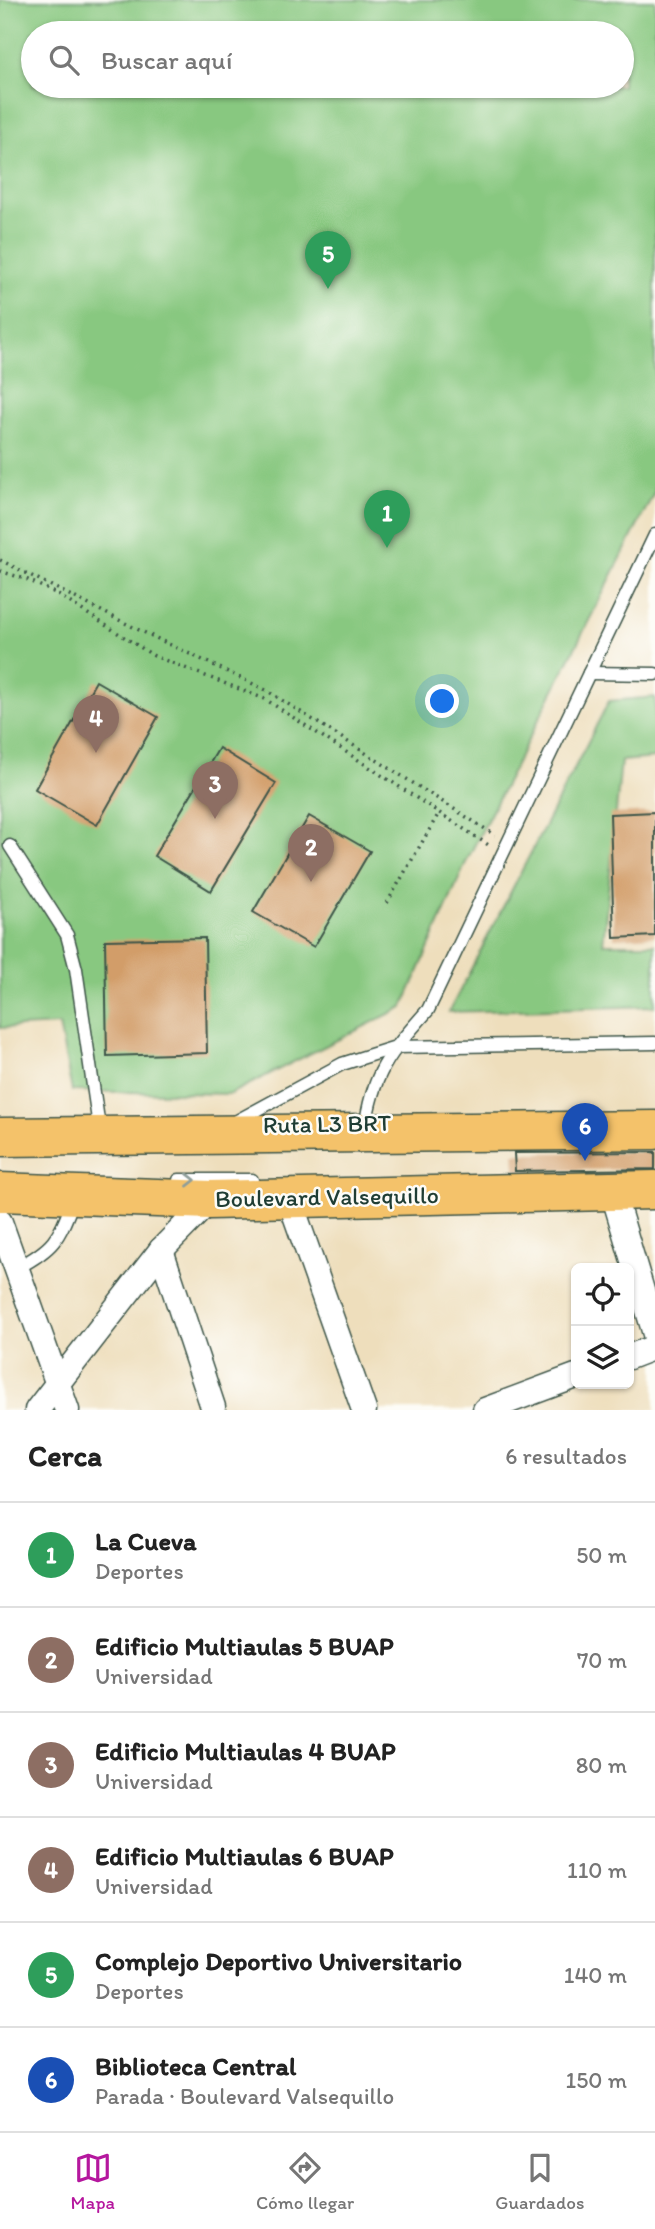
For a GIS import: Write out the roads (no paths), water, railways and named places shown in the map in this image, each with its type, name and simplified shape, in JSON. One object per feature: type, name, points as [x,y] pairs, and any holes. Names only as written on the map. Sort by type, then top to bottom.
[{"type":"main road","points":[[4,1128],[365,1133],[655,1130]]},
{"type":"main road","name":"Boulevard Valsequillo","points":[[14,1186],[76,1195],[210,1199],[276,1189],[642,1183]]},
{"type":"street","points":[[642,1183],[655,1334]]},
{"type":"street","points":[[276,1189],[364,1410]]},
{"type":"street","points":[[37,1410],[161,1250],[210,1199]]},
{"type":"street","points":[[0,1222],[67,1410]]},
{"type":"street","points":[[161,1250],[213,1407]]},
{"type":"street","points":[[634,1355],[655,1347]]},
{"type":"street","points":[[485,1410],[571,1378]]},
{"type":"lane","points":[[365,1133],[369,1104],[378,1074],[396,1047],[428,1010],[655,535]]},
{"type":"lane","points":[[589,673],[655,674]]},
{"type":"lane","points":[[10,846],[67,935],[76,970],[100,1120]]},
{"type":"lane","points":[[193,1122],[233,1122],[342,1064],[396,1047],[655,1043]]},
{"type":"lane","name":"Ruta L3 BRT","points":[[0,1150],[655,1143]]},
{"type":"lane","points":[[0,1180],[14,1186]]},
{"type":"lane","points":[[167,1180],[276,1189]]},
{"type":"lane","points":[[17,1268],[52,1244],[61,1231],[76,1195]]},
{"type":"place","name":"Complejo Deportivo Universitario","points":[[328,289]]},
{"type":"place","name":"La Cueva","points":[[387,548]]},
{"type":"place","name":"Edificio Multiaulas 6 BUAP","points":[[96,753]]},
{"type":"place","name":"Edificio Multiaulas 4 BUAP","points":[[215,819]]},
{"type":"place","name":"Edificio Multiaulas 5 BUAP","points":[[311,882]]},
{"type":"place","name":"Biblioteca Central","points":[[585,1161]]}]
